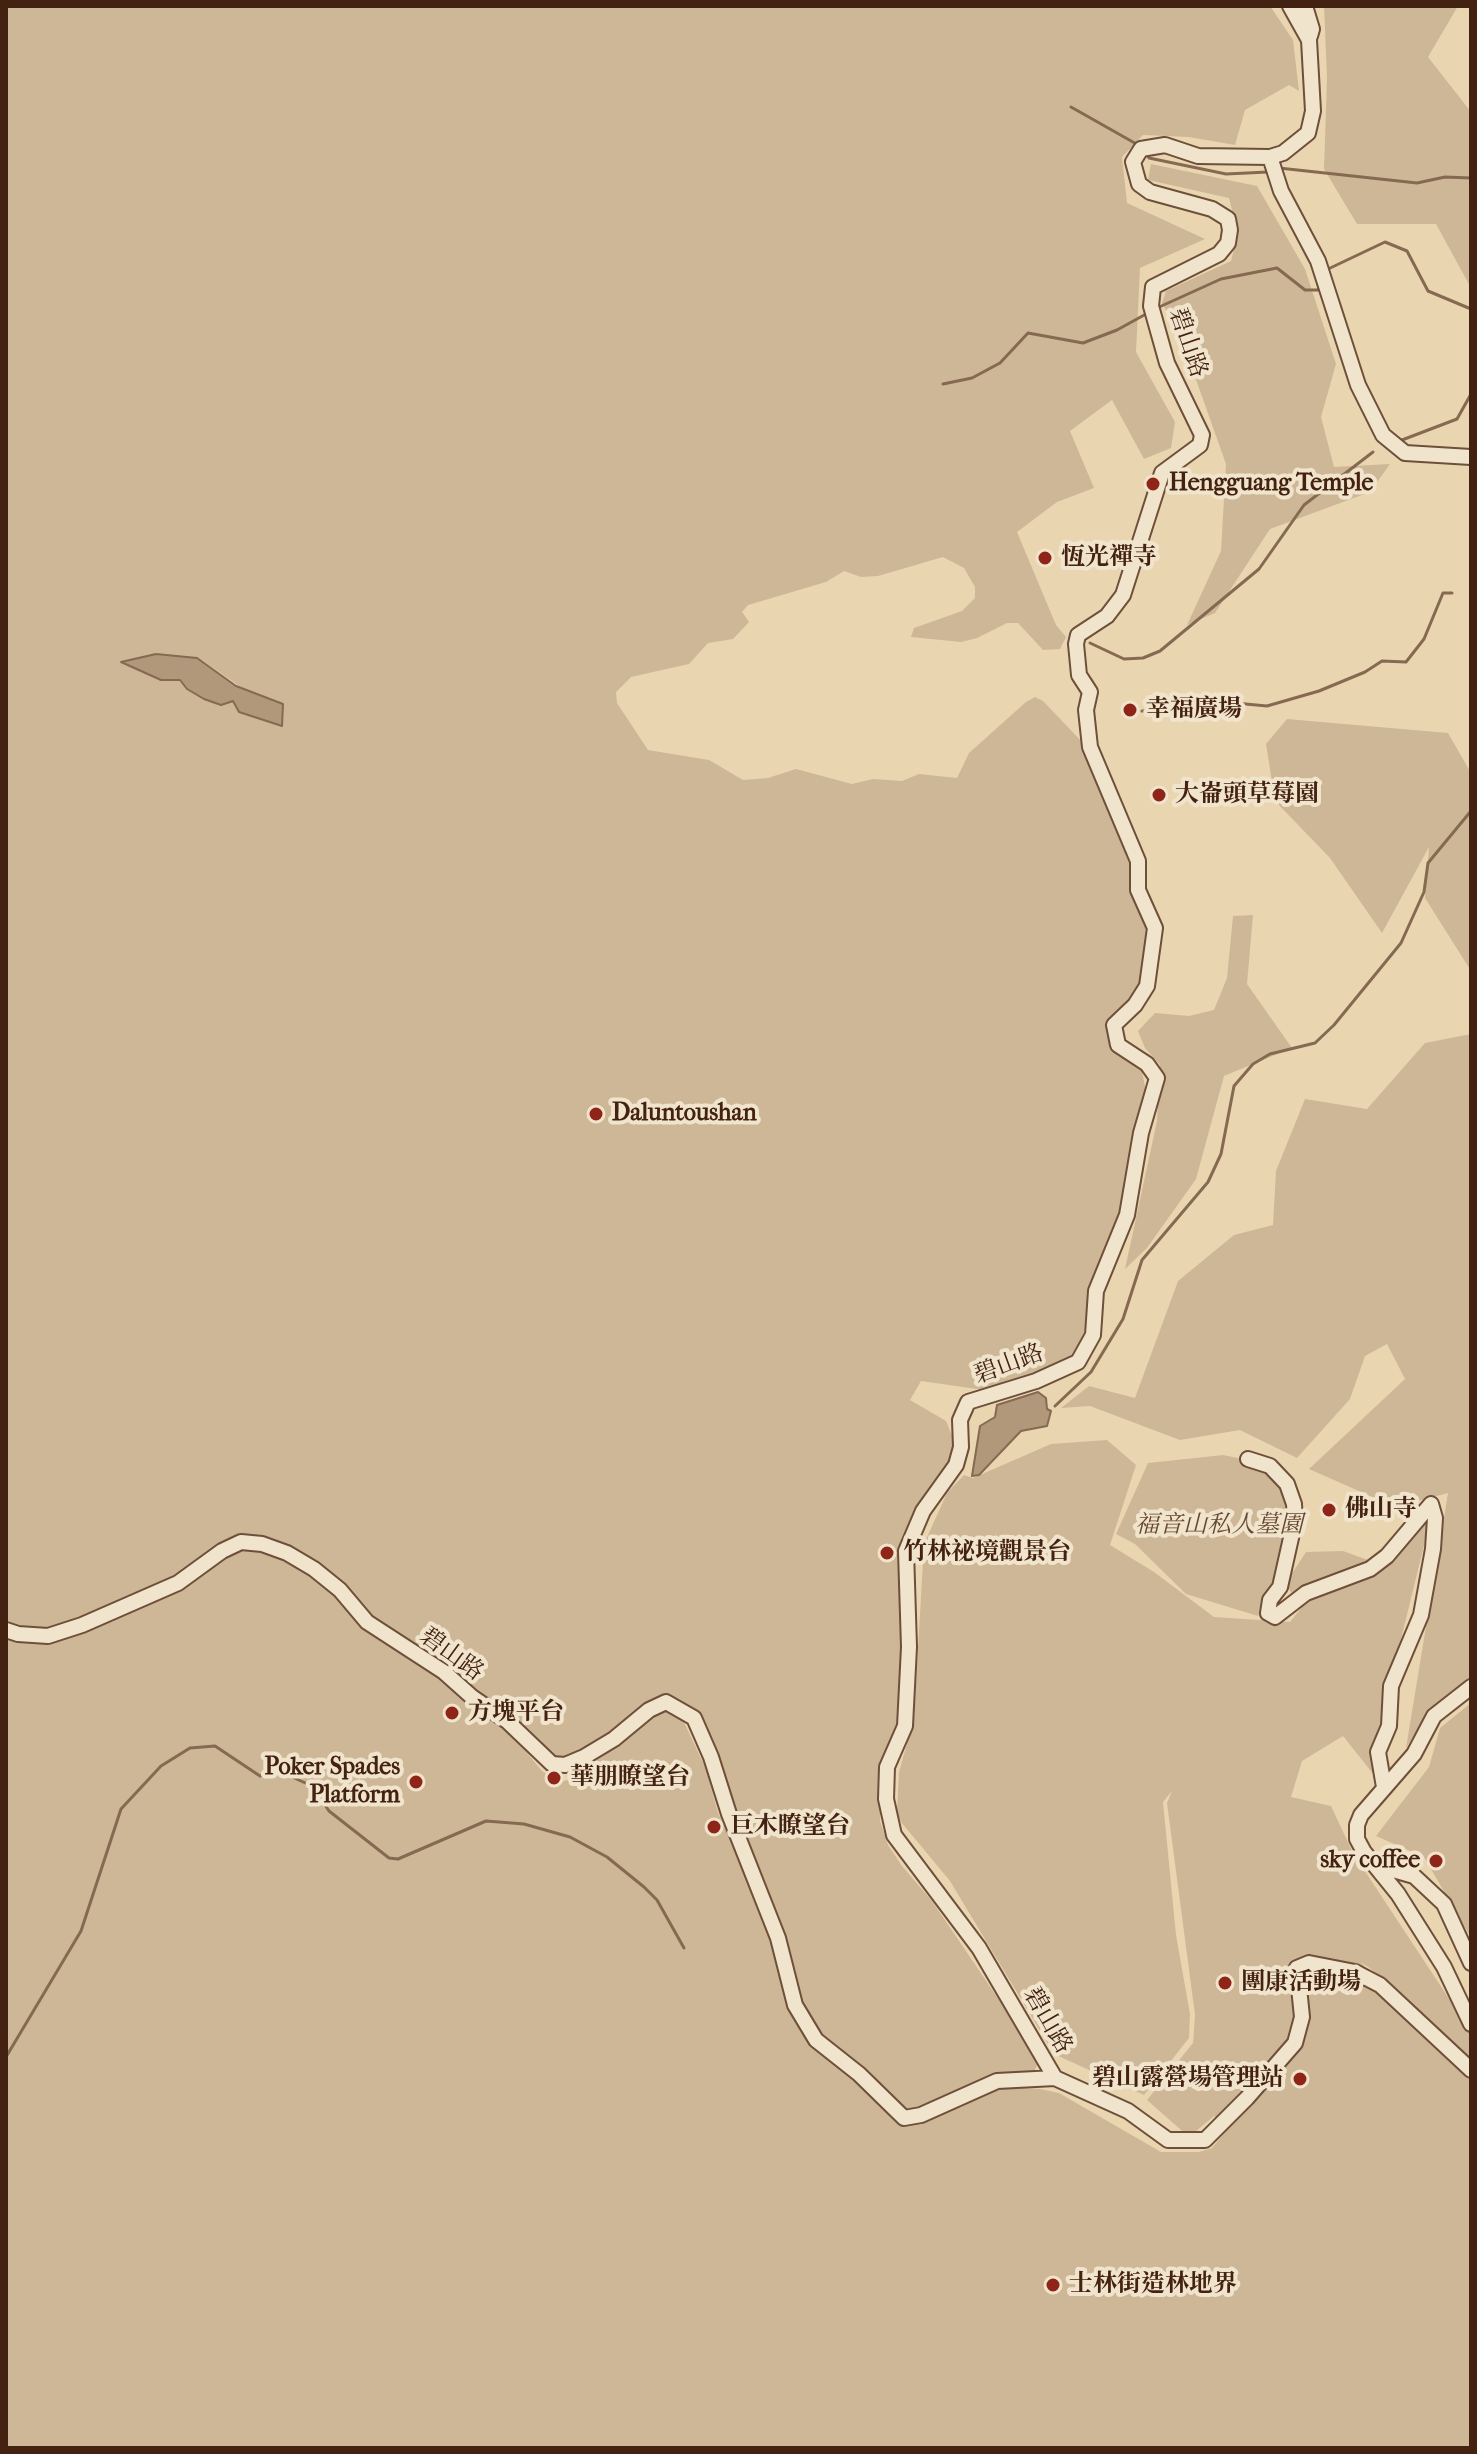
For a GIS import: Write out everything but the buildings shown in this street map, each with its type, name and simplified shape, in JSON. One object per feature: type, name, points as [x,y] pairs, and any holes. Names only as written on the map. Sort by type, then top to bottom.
[{"type":"street","points":[[1290,6],[1309,40]]},
{"type":"street","points":[[1305,6],[1312,29],[1309,40],[1311,122],[1308,133],[1283,153],[1270,157],[1281,191],[1318,261],[1358,385],[1383,435],[1405,453],[1471,457]]},
{"type":"street","name":"碧山路","points":[[1055,2078],[979,1948],[894,1835],[886,1799],[887,1767],[905,1726],[909,1634],[907,1544],[923,1511],[956,1465],[961,1447],[960,1420],[968,1402],[1036,1381],[1078,1362],[1093,1335],[1096,1291],[1127,1215],[1141,1133],[1157,1078],[1147,1064],[1118,1045],[1114,1025],[1135,1005],[1147,986],[1155,928],[1138,890],[1138,861],[1123,832],[1088,740],[1086,710],[1090,692],[1076,663],[1078,635],[1107,616],[1123,595],[1162,473],[1200,445],[1202,435],[1167,363],[1151,306],[1153,287],[1219,254],[1228,243],[1230,230],[1228,219],[1212,209],[1150,192],[1139,184],[1133,162],[1141,149],[1165,145],[1198,156],[1270,157]]},
{"type":"street","points":[[1248,1459],[1270,1466],[1287,1484],[1294,1504],[1295,1520],[1280,1587],[1270,1600],[1268,1613],[1275,1617],[1306,1593],[1370,1569],[1387,1556],[1431,1504],[1435,1518],[1433,1549],[1421,1615],[1391,1686],[1389,1726],[1378,1752],[1384,1787]]},
{"type":"street","name":"碧山路","points":[[6,1630],[48,1636],[82,1625],[178,1583],[222,1551],[241,1542],[252,1543],[287,1553],[314,1569],[340,1590],[367,1622],[444,1672],[472,1697],[507,1721],[552,1764],[565,1765],[584,1757],[614,1739],[649,1710],[666,1702],[694,1718],[711,1757],[729,1814],[778,1938],[795,2005],[816,2040],[859,2074],[904,2118],[921,2115],[997,2081],[1055,2078],[1128,2111],[1168,2140],[1205,2140],[1295,2043],[1302,2017],[1297,1968],[1309,1963],[1355,1972],[1380,1985],[1471,2070]]},
{"type":"street","points":[[1471,1687],[1434,1716],[1414,1754],[1384,1787],[1357,1825],[1357,1839],[1444,1967],[1471,2024]]},
{"type":"street","points":[[1376,1865],[1414,1876],[1444,1904],[1471,1963]]},
{"type":"green space","points":[[6,6],[1270,6],[1293,40],[1299,91],[1289,85],[1245,110],[1235,145],[1189,137],[1143,135],[1122,157],[1127,203],[1205,239],[1140,268],[1136,352],[1175,422],[1171,448],[1144,459],[1112,400],[1070,431],[1094,488],[1057,502],[1017,532],[1056,625],[1066,637],[1060,649],[1043,650],[1018,623],[1007,623],[977,638],[961,642],[911,637],[914,628],[962,611],[975,598],[975,587],[964,568],[943,557],[878,576],[861,577],[844,571],[826,582],[748,605],[742,612],[749,622],[733,639],[708,643],[689,664],[631,677],[616,692],[617,703],[648,750],[709,760],[743,780],[768,778],[796,769],[852,784],[873,779],[902,781],[919,774],[957,778],[969,753],[1035,697],[1043,701],[1084,744],[1132,865],[1136,904],[1150,935],[1141,989],[1107,1024],[1113,1049],[1142,1071],[1148,1103],[1130,1188],[1090,1333],[1073,1361],[991,1391],[921,1381],[910,1400],[946,1421],[955,1443],[951,1465],[919,1514],[904,1578],[901,1708],[895,1739],[881,1780],[880,1821],[888,1845],[902,1866],[932,1901],[1035,2053],[1039,2063],[1033,2072],[983,2079],[909,2111],[900,2111],[823,2039],[804,2013],[699,1718],[671,1701],[592,1748],[558,1760],[377,1625],[345,1587],[258,1539],[120,1606],[48,1631],[6,1625]],"holes":[[[156,654],[203,661],[248,692],[282,725],[242,713],[233,701],[220,705],[187,690],[180,680],[161,680],[121,662]]]},
{"type":"green space","points":[[1324,6],[1458,6],[1428,57],[1471,112],[1471,288],[1436,224],[1357,224],[1324,169],[1327,78]]},
{"type":"green space","points":[[1151,164],[1257,186],[1305,269],[1336,364],[1321,417],[1334,467],[1390,464],[1370,492],[1270,529],[1215,613],[1187,625],[1221,551],[1226,464],[1183,343],[1162,303],[1166,291],[1231,261],[1238,233],[1229,198],[1148,180]]},
{"type":"green space","points":[[1287,719],[1448,733],[1471,773],[1471,971],[1425,898],[1429,847],[1382,933],[1330,858],[1275,801],[1266,744]]},
{"type":"green space","points":[[1253,915],[1247,984],[1292,1048],[1224,1076],[1196,1179],[1147,1248],[1125,1269],[1157,1121],[1160,1065],[1145,1048],[1138,1031],[1155,1013],[1189,1016],[1214,1010],[1227,978],[1233,916]]},
{"type":"green space","points":[[1471,1034],[1471,1684],[1429,1710],[1406,1748],[1448,1493],[1395,1507],[1309,1469],[1405,1379],[1387,1344],[1365,1356],[1350,1399],[1297,1458],[1240,1430],[1180,1440],[1090,1406],[1061,1408],[1089,1386],[1135,1398],[1178,1281],[1234,1235],[1273,1225],[1276,1171],[1305,1099],[1367,1109],[1425,1043]]},
{"type":"green space","points":[[1107,1440],[1136,1465],[1110,1545],[1154,1572],[1214,1617],[1290,1622],[1302,1607],[1285,1584],[1306,1552],[1343,1551],[1368,1560],[1430,1521],[1388,1692],[1374,1775],[1343,1736],[1302,1761],[1291,1797],[1331,1806],[1353,1853],[1471,2032],[1471,2064],[1392,1984],[1361,1962],[1471,2081],[1471,2448],[6,2448],[6,1636],[25,1641],[109,1619],[221,1554],[254,1545],[314,1573],[504,1725],[542,1771],[558,1782],[573,1779],[646,1717],[665,1709],[674,1712],[683,1720],[706,1769],[718,1813],[749,1878],[778,1959],[796,2022],[819,2050],[847,2070],[896,2122],[914,2125],[984,2092],[1006,2087],[1040,2089],[1059,2093],[1161,2152],[1199,2152],[1212,2148],[1226,2131],[1214,2116],[1189,2137],[1147,2100],[1193,2043],[1195,2015],[1167,1803],[1172,1791],[1163,1802],[1176,1935],[1190,2014],[1189,2038],[1144,2095],[1054,2054],[950,1881],[901,1822],[897,1812],[899,1772],[914,1719],[924,1544],[947,1493],[964,1475],[973,1478],[1051,1444]]},
{"type":"green space","name":"福音山私人墓園","points":[[1223,1455],[1271,1465],[1291,1507],[1289,1547],[1258,1616],[1186,1594],[1135,1544],[1116,1534],[1148,1463]]},
{"type":"green space","points":[[1471,1703],[1471,1938],[1424,1857],[1376,1836],[1429,1767],[1440,1728]]},
{"type":"shaded area","points":[[156,654],[197,658],[236,686],[283,704],[282,726],[239,712],[233,701],[221,705],[187,689],[180,680],[161,680],[121,662]]},
{"type":"shaded area","points":[[1038,1392],[1046,1398],[1047,1409],[1051,1411],[1047,1426],[1021,1431],[979,1475],[972,1476],[980,1426],[995,1417],[997,1405]]},
{"type":"waterway","points":[[1071,107],[1140,146]]},
{"type":"waterway","points":[[1145,152],[1149,158],[1226,174],[1268,172]]},
{"type":"waterway","points":[[1279,168],[1417,183],[1445,177],[1471,178]]},
{"type":"waterway","points":[[1326,270],[1385,242],[1407,251],[1428,291],[1471,309]]},
{"type":"waterway","points":[[1157,308],[1221,279],[1277,268],[1305,290],[1319,290],[1318,284]]},
{"type":"waterway","points":[[943,384],[972,378],[1000,363],[1028,333],[1083,343],[1117,330],[1146,314]]},
{"type":"waterway","points":[[1402,440],[1457,419],[1471,394]]},
{"type":"waterway","points":[[1090,643],[1124,659],[1143,658],[1160,651],[1259,569],[1304,505],[1373,452]]},
{"type":"waterway","points":[[1142,711],[1163,711],[1192,699],[1267,706],[1319,691],[1365,672],[1382,661],[1406,662],[1424,639],[1443,593],[1452,593]]},
{"type":"waterway","points":[[1055,1406],[1091,1372],[1123,1319],[1142,1260],[1208,1182],[1221,1154],[1234,1086],[1253,1064],[1270,1054],[1315,1043],[1334,1025],[1401,943],[1424,892],[1428,863],[1471,811]]},
{"type":"waterway","points":[[6,2057],[81,1931],[121,1809],[161,1766],[190,1748],[215,1746],[260,1776],[279,1771],[312,1786],[329,1811],[389,1858],[398,1859],[486,1821],[524,1824],[570,1837],[607,1857],[644,1887],[657,1900],[684,1948]]},
{"type":"place","name":"Hengguang Temple","points":[[1153,484]]},
{"type":"place","name":"恆光禪寺","points":[[1045,558]]},
{"type":"place","name":"幸福廣場","points":[[1130,710]]},
{"type":"place","name":"大崙頭草莓園","points":[[1159,795]]},
{"type":"place","name":"Daluntoushan","points":[[596,1114]]},
{"type":"place","name":"佛山寺","points":[[1329,1510]]},
{"type":"place","name":"竹林祕境觀景台","points":[[887,1553]]},
{"type":"place","name":"方塊平台","points":[[452,1713]]},
{"type":"place","name":"華朋瞭望台","points":[[554,1778]]},
{"type":"place","name":"Poker Spades Platform","points":[[416,1782]]},
{"type":"place","name":"巨木瞭望台","points":[[714,1827]]},
{"type":"place","name":"sky coffee","points":[[1436,1861]]},
{"type":"place","name":"團康活動場","points":[[1225,1983]]},
{"type":"place","name":"碧山露營場管理站","points":[[1300,2079]]},
{"type":"place","name":"士林街造林地界","points":[[1053,2285]]}]
